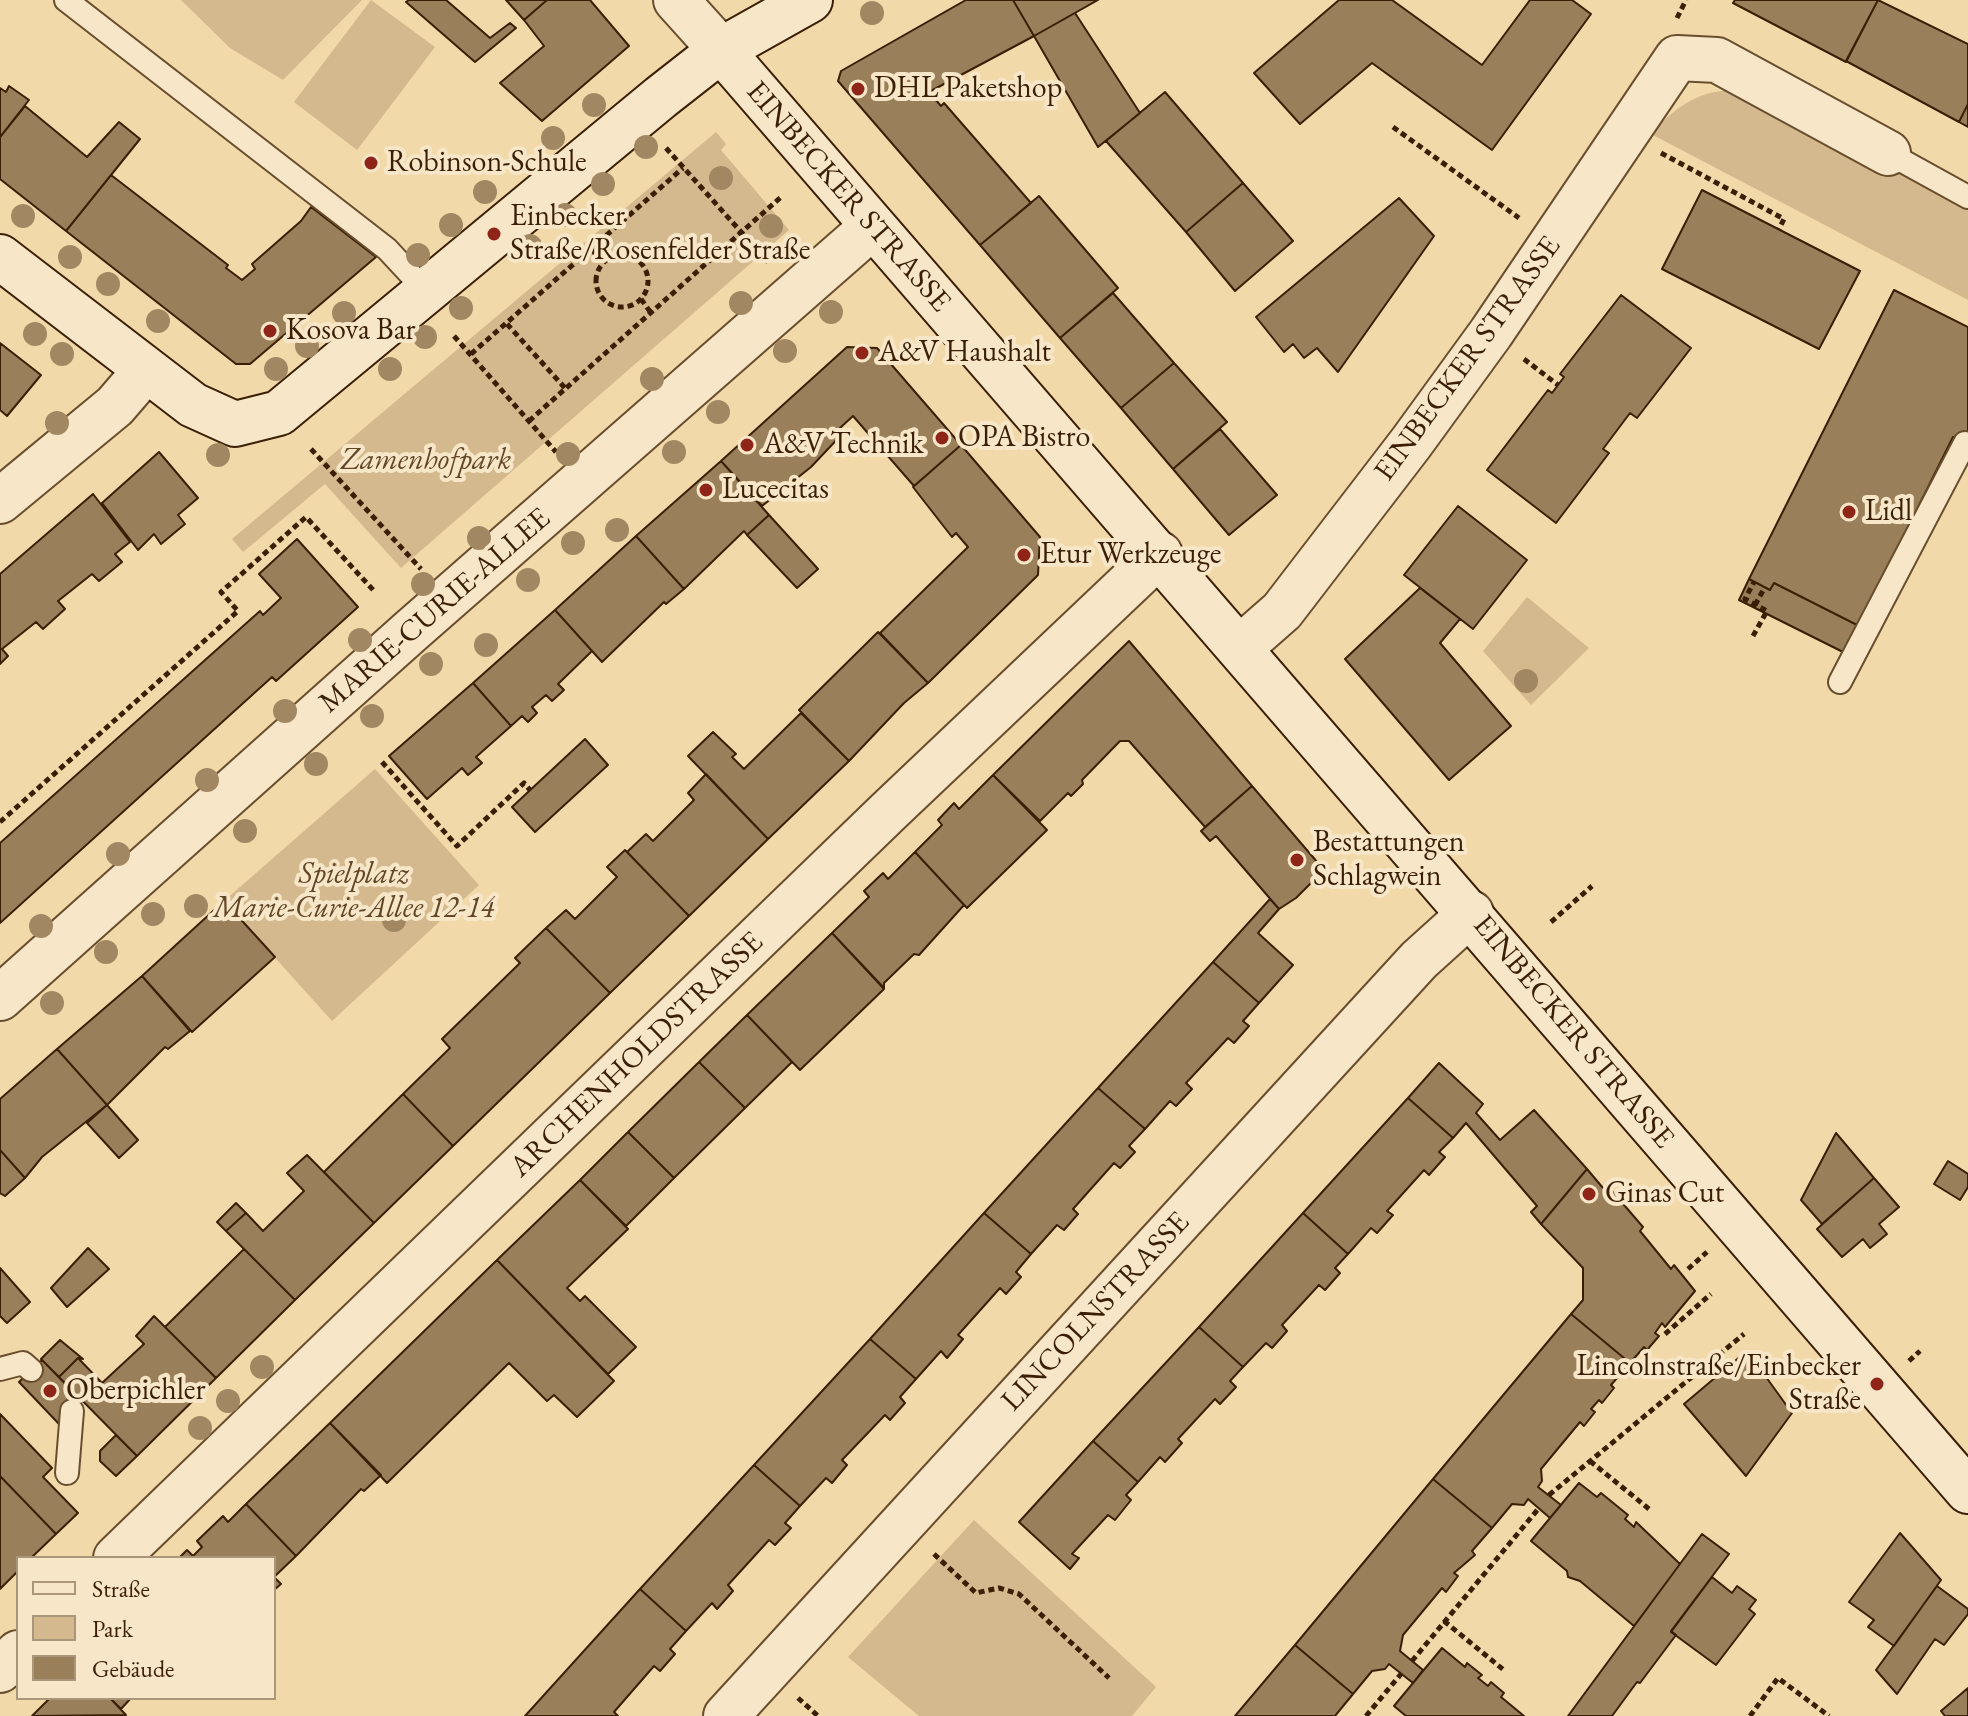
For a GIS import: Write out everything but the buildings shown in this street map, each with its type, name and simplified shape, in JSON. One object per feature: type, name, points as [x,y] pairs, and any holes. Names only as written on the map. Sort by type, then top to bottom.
[{"type":"street","name":"EINBECKER STRASSE","points":[[676,0],[1241,647],[1968,1491]]},
{"type":"street","points":[[0,257],[193,405],[235,424],[279,413],[721,50],[810,0]]},
{"type":"street","name":"EINBECKER STRASSE","points":[[1241,647],[1282,611],[1411,443],[1491,333],[1677,58],[1717,60],[1888,153]]},
{"type":"street","name":"MARIE-CURIE-ALLEE","points":[[0,998],[412,630],[872,227]]},
{"type":"street","points":[[0,501],[115,406],[146,370]]},
{"type":"street","name":"ARCHENHOLDSTRASSE","points":[[118,1556],[911,789],[1160,554]]},
{"type":"street","name":"LINCOLNSTRASSE","points":[[726,1716],[1419,960],[1471,913]]},
{"type":"street","points":[[0,1670],[16,1655]]},
{"type":"lane","points":[[66,0],[387,249],[427,292]]},
{"type":"lane","points":[[1888,153],[1968,197]]},
{"type":"lane","points":[[1840,682],[1965,443]]},
{"type":"lane","points":[[0,1369],[23,1363],[31,1370]]},
{"type":"lane","points":[[67,1473],[72,1411]]},
{"type":"path","points":[[1393,127],[1490,197]]},
{"type":"path","points":[[1625,134],[1784,219],[1779,229]]},
{"type":"path","points":[[666,148],[769,263]]},
{"type":"path","points":[[471,354],[683,168]]},
{"type":"path","points":[[529,421],[781,197]]},
{"type":"path","points":[[591,249],[603,262]]},
{"type":"path","points":[[622,254],[641,262],[649,281],[641,299],[622,307],[603,299],[596,280],[603,262],[622,254]]},
{"type":"path","points":[[641,299],[651,313]]},
{"type":"path","points":[[507,324],[565,388]]},
{"type":"path","points":[[454,336],[556,452]]},
{"type":"path","points":[[311,449],[422,571]]},
{"type":"path","points":[[0,822],[238,611],[221,592],[306,517],[375,592]]},
{"type":"path","points":[[1753,636],[1767,611],[1745,599],[1754,582]]},
{"type":"path","points":[[1755,605],[1765,587]]},
{"type":"path","points":[[382,762],[457,846],[524,783],[530,790]]},
{"type":"path","points":[[1551,922],[1592,886]]},
{"type":"path","points":[[1665,1334],[1711,1294]]},
{"type":"path","points":[[1549,1495],[1744,1334]]},
{"type":"path","points":[[1590,1461],[1649,1509]]},
{"type":"path","points":[[1412,1661],[1539,1508]]},
{"type":"path","points":[[934,1554],[976,1593],[999,1588],[1019,1594],[1109,1678]]},
{"type":"path","points":[[1444,1621],[1505,1671]]},
{"type":"path","points":[[1366,1716],[1401,1674]]},
{"type":"path","points":[[1750,1716],[1778,1678],[1829,1716]]},
{"type":"path","points":[[797,1697],[818,1716]]},
{"type":"green space","points":[[181,0],[362,0],[283,80],[230,48]]},
{"type":"green space","points":[[371,0],[435,47],[357,150],[294,102]]},
{"type":"green space","points":[[1731,90],[1755,96],[1968,210],[1968,300],[1651,134],[1686,103],[1707,94]]},
{"type":"green space","name":"Zamenhofpark","points":[[716,132],[726,144],[721,150],[789,230],[401,568],[325,484],[243,552],[232,539]]},
{"type":"green space","points":[[1527,597],[1589,648],[1531,705],[1483,651]]},
{"type":"green space","name":"Spielplatz Marie-Curie-Allee 12-14","points":[[375,769],[479,885],[332,1021],[224,901]]},
{"type":"green space","points":[[974,1520],[1156,1687],[1132,1716],[919,1716],[848,1657]]},
{"type":"place","name":"DHL Paketshop","points":[[858,89]]},
{"type":"place","name":"Robinson-Schule","points":[[371,163]]},
{"type":"place","name":"Einbecker Straße/Rosenfelder Straße","points":[[494,234]]},
{"type":"place","name":"Kosova Bar","points":[[270,331]]},
{"type":"place","name":"A&V Haushalt","points":[[862,353]]},
{"type":"place","name":"OPA Bistro","points":[[942,438]]},
{"type":"place","name":"A&V Technik","points":[[747,445]]},
{"type":"place","name":"Lucecitas","points":[[706,490]]},
{"type":"place","name":"Lidl","points":[[1849,512]]},
{"type":"place","name":"Etur Werkzeuge","points":[[1024,555]]},
{"type":"place","name":"Bestattungen Schlagwein","points":[[1297,860]]},
{"type":"place","name":"Ginas Cut","points":[[1589,1194]]},
{"type":"place","name":"Lincolnstraße/Einbecker Straße","points":[[1877,1384]]},
{"type":"place","name":"Oberpichler","points":[[50,1391]]}]
